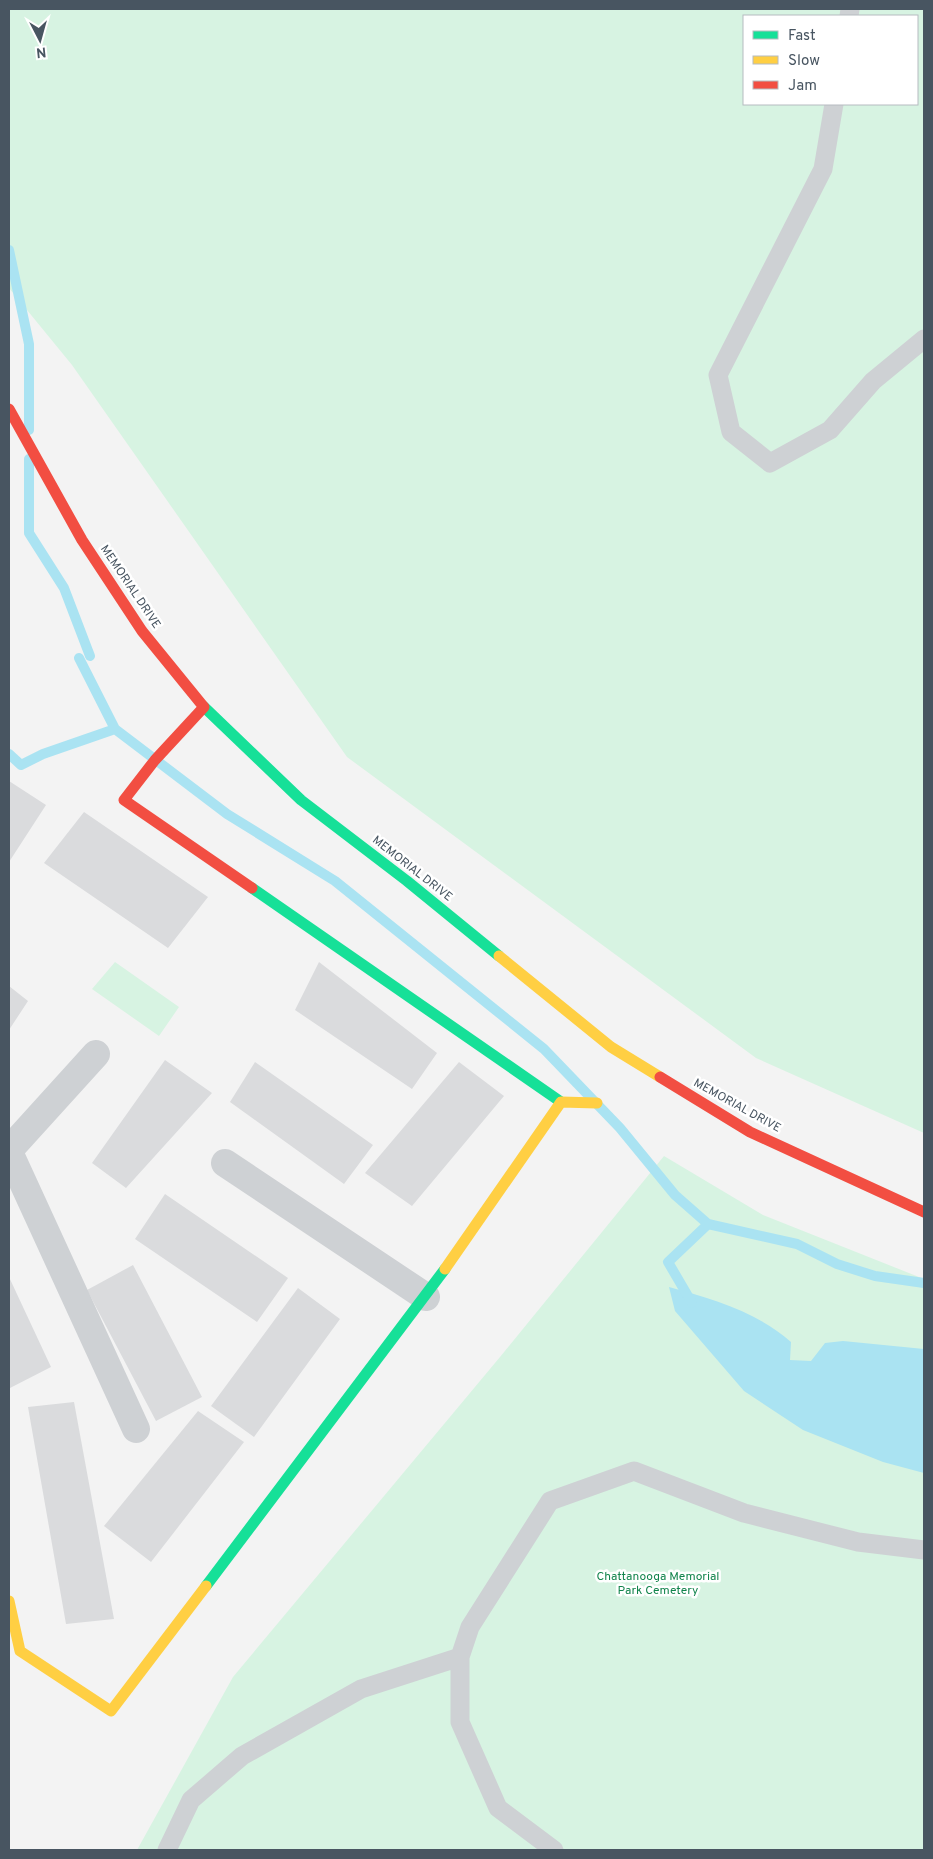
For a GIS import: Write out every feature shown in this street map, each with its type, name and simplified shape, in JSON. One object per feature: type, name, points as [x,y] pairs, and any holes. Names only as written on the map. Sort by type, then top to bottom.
[{"type":"street","name":"MEMORIAL DRIVE","points":[[9,409],[82,540],[142,631],[204,707],[301,800],[407,881],[611,1047],[750,1132],[924,1212]]},
{"type":"street","points":[[204,707],[155,760],[124,800],[561,1102],[597,1103]]},
{"type":"street","points":[[96,1054],[9,1151],[136,1429]]},
{"type":"street","points":[[9,1601],[20,1650],[111,1711],[426,1297],[561,1102]]},
{"type":"street","points":[[226,1163],[426,1297]]},
{"type":"lane","points":[[834,105],[823,169],[718,375],[731,432],[770,463],[830,430],[873,382],[924,339]]},
{"type":"lane","points":[[554,1850],[498,1808],[460,1722],[460,1657],[470,1627],[550,1501],[634,1471],[744,1513],[858,1542],[924,1550]]},
{"type":"lane","points":[[167,1850],[191,1800],[242,1756],[362,1689],[460,1657]]},
{"type":"green space","points":[[9,9],[924,9],[924,1133],[756,1058],[347,757],[72,365],[9,288]]},
{"type":"green space","points":[[115,962],[179,1007],[159,1036],[92,989]]},
{"type":"green space","name":"Chattanooga Memorial Park Cemetery","points":[[664,1156],[763,1215],[924,1279],[924,1850],[137,1850],[233,1677],[500,1357]]},
{"type":"water","points":[[669,1287],[702,1296],[764,1322],[791,1342],[790,1360],[811,1361],[825,1343],[843,1341],[924,1349],[924,1473],[883,1462],[803,1430],[744,1391],[675,1311]]},
{"type":"building","points":[[9,781],[46,805],[9,862]]},
{"type":"building","points":[[84,812],[208,897],[168,948],[44,863]]},
{"type":"building","points":[[319,962],[437,1053],[412,1089],[295,1010]]},
{"type":"building","points":[[9,986],[28,1001],[9,1030]]},
{"type":"building","points":[[165,1060],[212,1093],[126,1188],[92,1163]]},
{"type":"building","points":[[255,1062],[373,1145],[344,1184],[230,1102]]},
{"type":"building","points":[[459,1062],[504,1096],[412,1206],[365,1173]]},
{"type":"building","points":[[165,1194],[288,1278],[257,1322],[135,1239]]},
{"type":"building","points":[[133,1265],[202,1397],[156,1421],[87,1290]]},
{"type":"building","points":[[9,1277],[51,1367],[10,1388],[9,1386]]},
{"type":"building","points":[[298,1288],[340,1319],[254,1437],[211,1406]]},
{"type":"building","points":[[74,1402],[114,1619],[66,1624],[28,1407]]},
{"type":"building","points":[[198,1411],[244,1442],[151,1562],[104,1526]]},
{"type":"waterway","points":[[9,250],[29,344],[29,430]]},
{"type":"waterway","points":[[29,459],[29,533],[64,588],[90,656]]},
{"type":"waterway","points":[[79,658],[115,729],[227,814],[335,881],[544,1049],[620,1128],[675,1195],[708,1224],[797,1244],[837,1264],[875,1276],[924,1283]]},
{"type":"waterway","points":[[9,754],[21,765],[43,754],[115,729]]},
{"type":"waterway","points":[[692,1303],[668,1262],[708,1224]]},
{"type":"traffic: fast","points":[[203,706],[301,800],[407,881],[499,956]]},
{"type":"traffic: fast","points":[[252,888],[561,1102]]},
{"type":"traffic: fast","points":[[206,1586],[445,1269]]},
{"type":"traffic: slow","points":[[499,956],[611,1047],[660,1077]]},
{"type":"traffic: slow","points":[[445,1269],[561,1102],[597,1103]]},
{"type":"traffic: slow","points":[[9,1601],[20,1651],[111,1711],[206,1586]]},
{"type":"traffic: jam","points":[[9,409],[82,540],[142,631],[203,706]]},
{"type":"traffic: jam","points":[[204,707],[155,760],[124,800],[252,888]]},
{"type":"traffic: jam","points":[[660,1077],[750,1132],[924,1212]]}]
